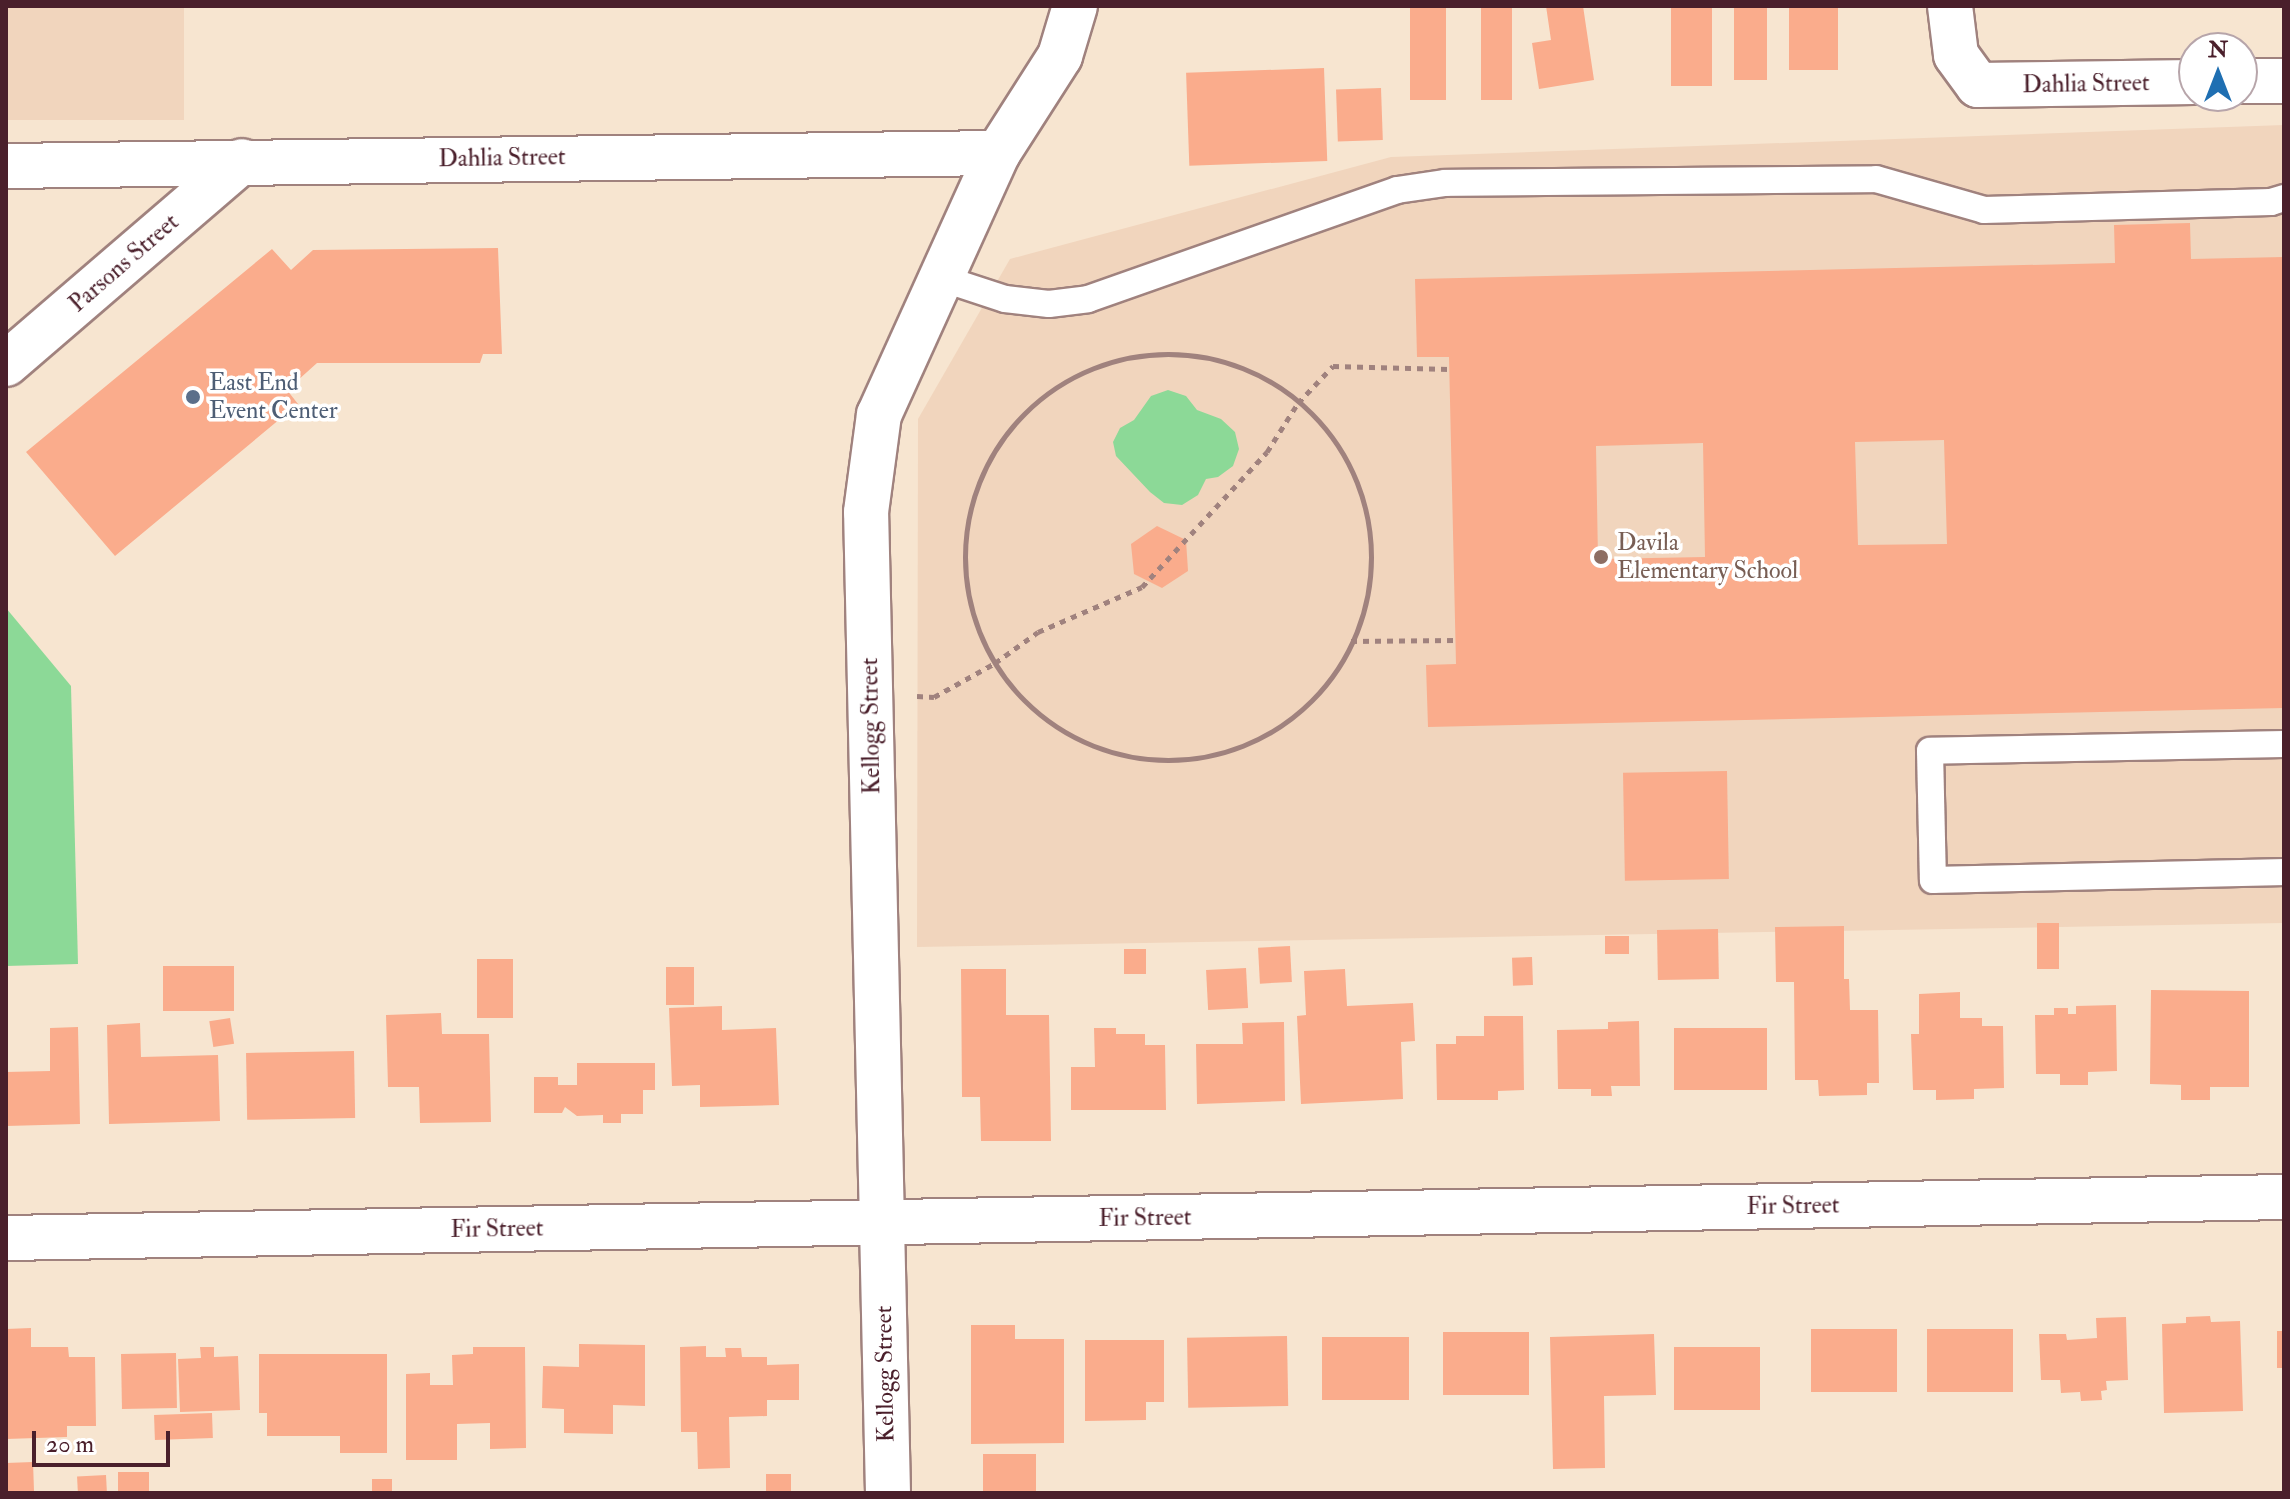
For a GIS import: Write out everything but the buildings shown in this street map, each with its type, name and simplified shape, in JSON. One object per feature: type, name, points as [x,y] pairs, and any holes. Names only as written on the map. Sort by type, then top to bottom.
[{"type":"street","name":"Kellogg Street","points":[[888,1493],[866,512],[879,415],[998,153],[1060,56],[1075,6]]},
{"type":"street","name":"Dahlia Street","points":[[1950,6],[1956,55],[1978,85],[2178,82]]},
{"type":"street","points":[[2258,81],[2284,81]]},
{"type":"street","name":"Dahlia Street","points":[[6,166],[998,153]]},
{"type":"street","name":"Parsons Street","points":[[6,364],[242,161]]},
{"type":"street","name":"Fir Street","points":[[6,1238],[2284,1197]]},
{"type":"lane","points":[[941,278],[1005,299],[1049,304],[1088,299],[1397,190],[1445,183],[1876,179],[1984,210],[2271,202],[2284,198]]},
{"type":"lane","points":[[2284,744],[1930,751],[1933,880],[2284,872]]},
{"type":"path","points":[[1160,352],[1248,368],[1321,420],[1365,498],[1372,587],[1351,641],[1340,670],[1274,732],[1189,761],[1110,753],[1039,716],[988,656],[963,580],[967,513],[992,451],[1036,400],[1093,366],[1160,352]]},
{"type":"path","points":[[917,696],[934,697],[995,663],[1038,632],[1142,587],[1267,452],[1298,403],[1333,366],[1449,369]]},
{"type":"path","points":[[1351,641],[1456,640]]},
{"type":"shaded area","points":[[6,6],[184,6],[184,120],[6,120]]},
{"type":"shaded area","name":"Davila Elementary School","points":[[2284,125],[2284,923],[917,947],[918,419],[1010,259],[1391,157]]},
{"type":"green space","points":[[1168,390],[1186,396],[1197,410],[1221,419],[1235,432],[1239,449],[1233,466],[1218,477],[1206,479],[1198,495],[1182,505],[1164,503],[1150,492],[1116,456],[1113,442],[1120,428],[1134,420],[1151,396]]},
{"type":"green space","points":[[6,608],[71,686],[78,964],[6,966]]},
{"type":"place","name":"East End Event Center","points":[[193,397]]},
{"type":"place","name":"Davila Elementary School","points":[[1601,557]]}]
